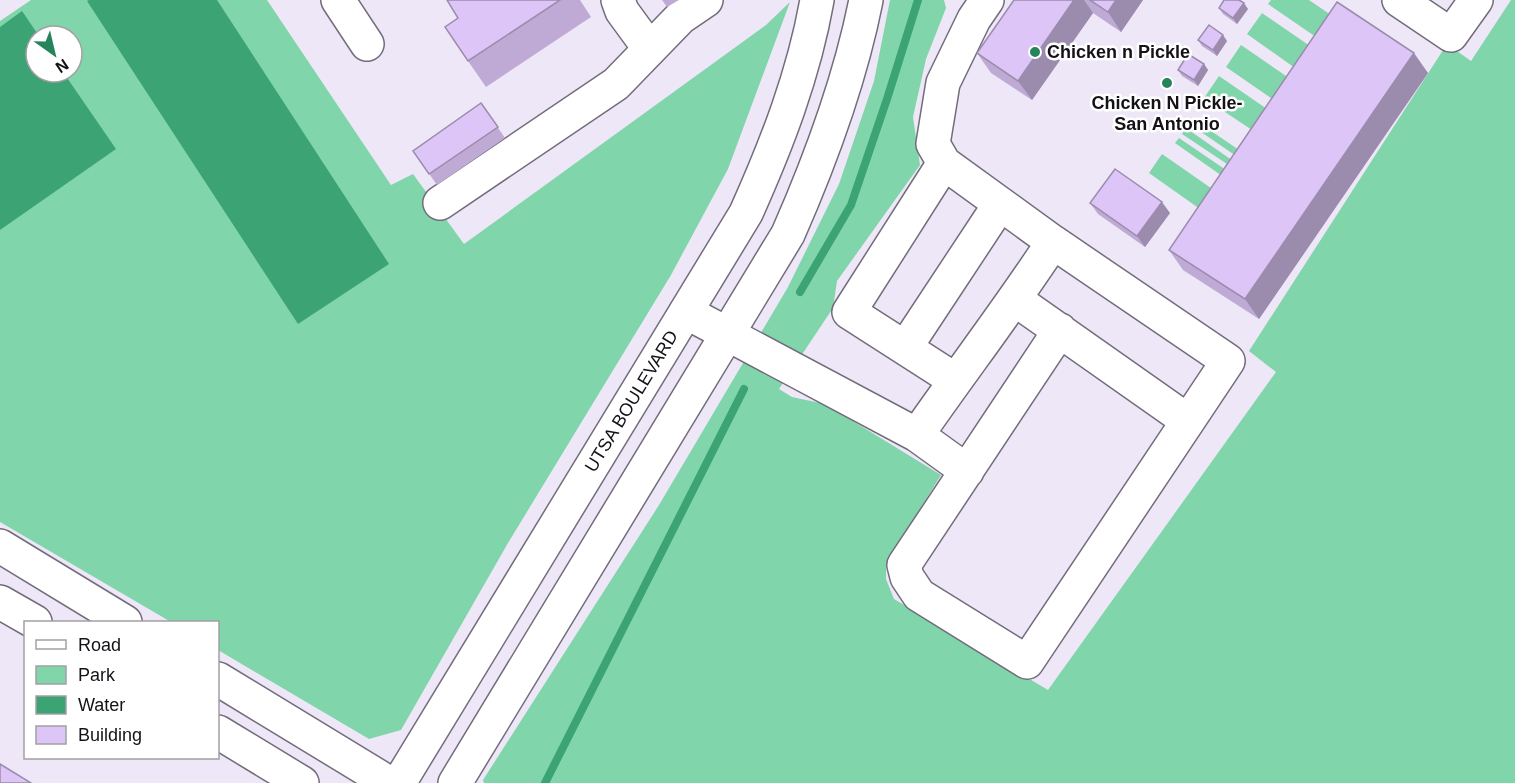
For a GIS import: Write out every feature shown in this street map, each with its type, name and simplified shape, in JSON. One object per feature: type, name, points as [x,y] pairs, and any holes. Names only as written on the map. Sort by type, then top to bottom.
[{"type":"main road","points":[[338,0],[367,44]]},
{"type":"main road","points":[[618,0],[622,11],[649,48]]},
{"type":"main road","points":[[440,203],[616,84],[681,17],[706,0]]},
{"type":"main road","name":"UTSA BOULEVARD","points":[[399,783],[746,213],[774,150],[798,79],[817,0]]},
{"type":"main road","points":[[455,783],[788,234],[818,166],[839,103],[866,0]]},
{"type":"main road","points":[[987,0],[974,19],[943,83],[933,144],[944,163],[1053,242],[1228,361],[1027,662],[919,595],[907,577],[904,565],[1060,330]]},
{"type":"main road","points":[[1399,0],[1451,34],[1476,0]]},
{"type":"main road","points":[[944,163],[849,312],[955,380]]},
{"type":"main road","points":[[905,348],[1000,204]]},
{"type":"main road","points":[[918,435],[955,380],[1016,300],[1053,242]]},
{"type":"main road","points":[[1016,300],[1188,421]]},
{"type":"main road","points":[[686,312],[918,435],[967,471]]},
{"type":"main road","points":[[0,546],[123,621]]},
{"type":"main road","points":[[0,602],[33,621]]},
{"type":"main road","points":[[219,680],[389,783]]},
{"type":"main road","points":[[219,733],[302,783]]},
{"type":"green space","points":[[31,0],[267,0],[391,185],[413,174],[464,244],[766,25],[790,2],[728,169],[671,275],[508,543],[401,730],[369,739],[219,651],[219,621],[169,621],[0,522],[0,21]]},
{"type":"green space","points":[[890,0],[944,0],[946,8],[926,59],[913,117],[920,165],[837,281],[833,308],[779,389],[792,397],[825,404],[941,475],[886,564],[886,579],[894,599],[1048,690],[1276,372],[1249,351],[1447,44],[1471,61],[1511,0],[1515,0],[1515,783],[484,783],[483,780],[659,505],[788,287],[839,184],[874,81]]},
{"type":"green space","points":[[1271,0],[1309,0],[1331,15],[1316,37],[1268,4]]},
{"type":"green space","points":[[1262,13],[1310,46],[1295,68],[1247,34]]},
{"type":"green space","points":[[1241,45],[1289,78],[1274,100],[1226,67]]},
{"type":"green space","points":[[1219,76],[1267,109],[1252,130],[1204,98]]},
{"type":"green space","points":[[1192,118],[1242,152],[1239,158],[1188,123]]},
{"type":"green space","points":[[1186,128],[1236,163],[1233,168],[1182,134]]},
{"type":"green space","points":[[1179,138],[1229,172],[1225,178],[1175,143]]},
{"type":"green space","points":[[1162,154],[1221,195],[1207,214],[1149,173]]},
{"type":"water","points":[[217,0],[389,264],[298,324],[87,1]]},
{"type":"water","points":[[22,11],[31,24],[24,24],[24,84],[71,84],[116,149],[0,230],[0,27]]},
{"type":"building","points":[[447,0],[560,0],[468,61],[445,27],[458,18]]},
{"type":"building","points":[[1014,0],[1074,0],[1018,81],[977,53]]},
{"type":"building","points":[[1090,0],[1116,0],[1108,12]]},
{"type":"building","points":[[1224,0],[1239,0],[1244,3],[1233,18],[1219,8]]},
{"type":"building","points":[[1337,2],[1414,53],[1245,299],[1169,250]]},
{"type":"building","points":[[1209,25],[1223,35],[1213,50],[1198,40]]},
{"type":"building","points":[[1188,54],[1204,64],[1194,80],[1178,70]]},
{"type":"building","points":[[481,103],[498,127],[429,174],[413,151]]},
{"type":"building","points":[[1115,169],[1162,202],[1137,236],[1090,203]]},
{"type":"building","points":[[0,764],[31,783],[0,783]]},
{"type":"waterway","points":[[800,292],[851,205],[918,0]]},
{"type":"waterway","points":[[545,783],[744,389]]},
{"type":"place","name":"Chicken n Pickle","points":[[1035,52]]},
{"type":"place","name":"Chicken N Pickle- San Antonio","points":[[1167,83]]}]
